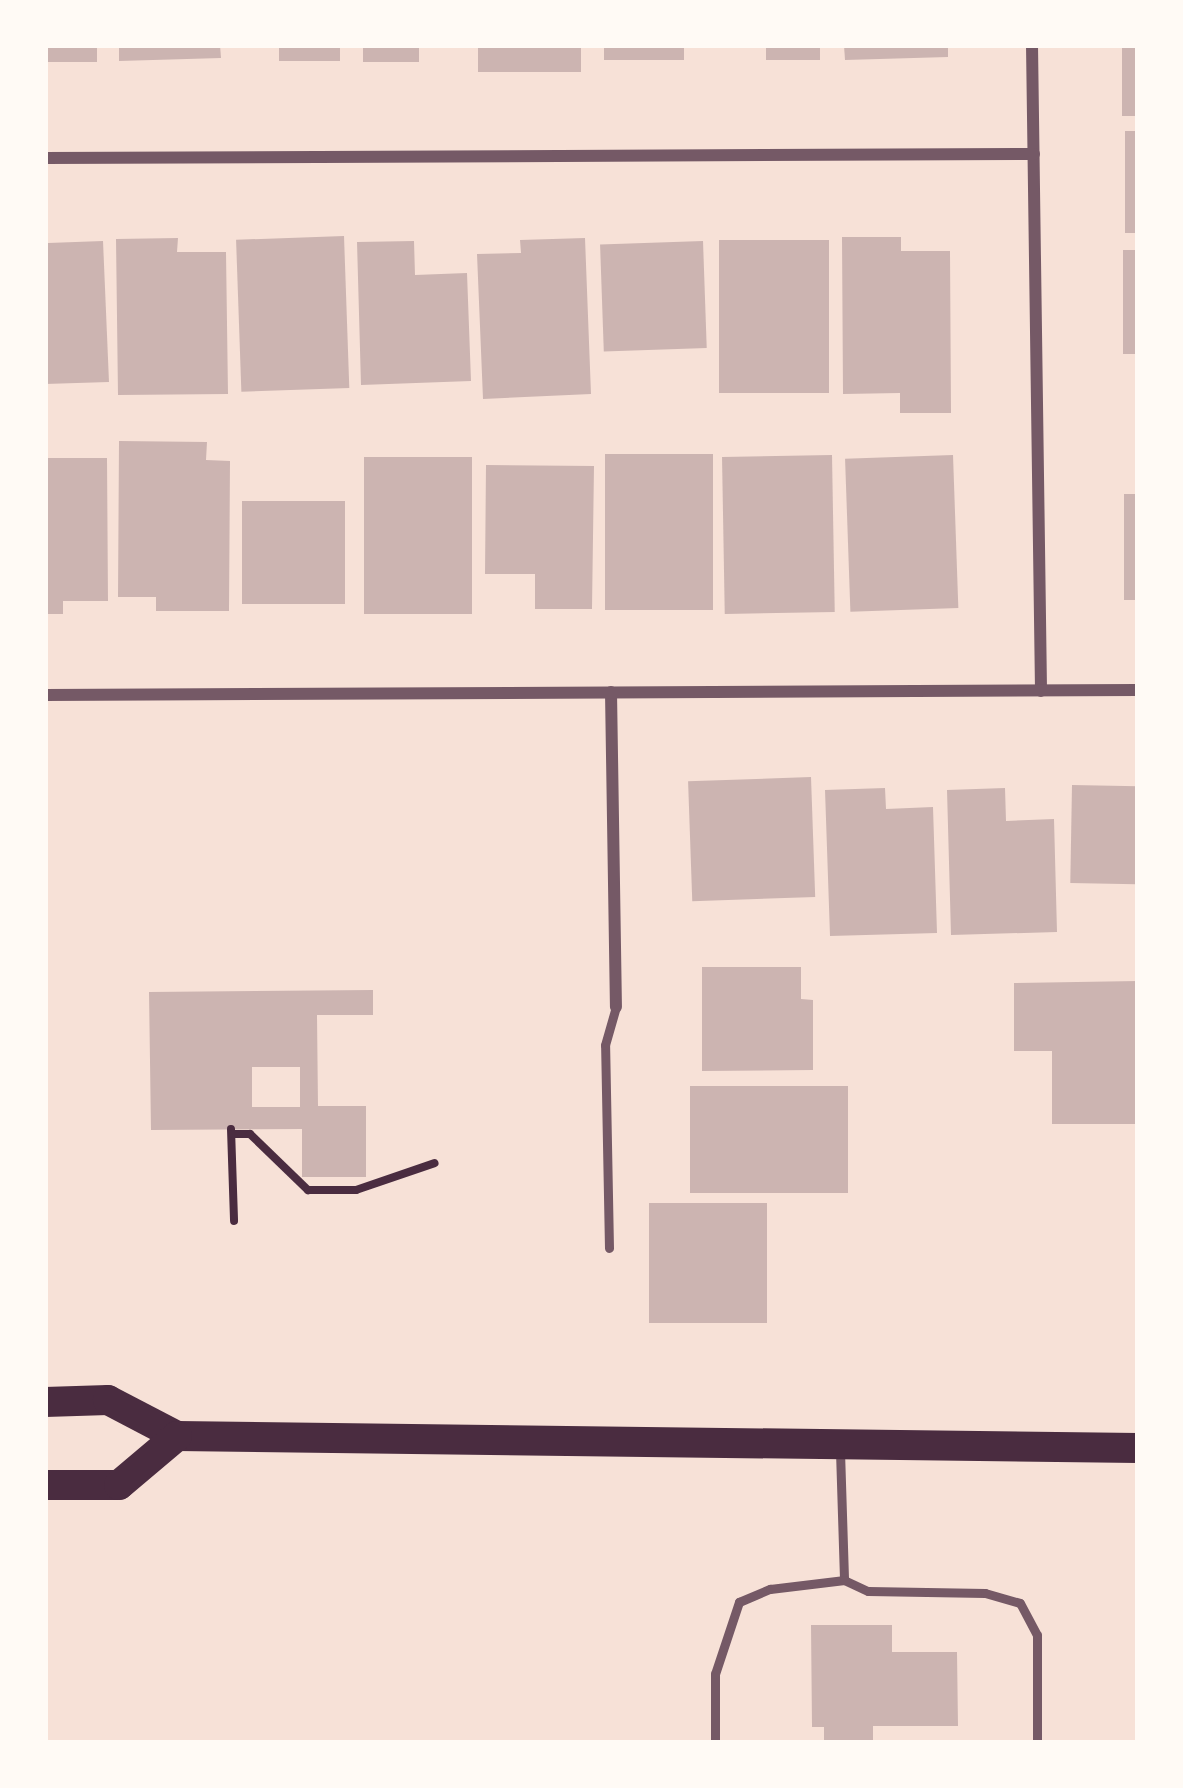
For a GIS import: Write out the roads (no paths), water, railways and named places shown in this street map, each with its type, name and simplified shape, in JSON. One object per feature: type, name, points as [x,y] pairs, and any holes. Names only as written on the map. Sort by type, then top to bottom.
[{"type":"main road","points":[[45,1402],[108,1400],[177,1436],[840,1439],[1138,1448]]},
{"type":"main road","points":[[45,1485],[119,1485],[177,1436]]},
{"type":"street","points":[[1032,45],[1041,691]]},
{"type":"street","points":[[45,158],[1034,154]]},
{"type":"street","points":[[45,695],[1138,690]]},
{"type":"street","points":[[611,692],[616,1007]]},
{"type":"lane","points":[[609,1248],[605,1045],[616,1007]]},
{"type":"lane","points":[[840,1439],[844,1580]]},
{"type":"lane","points":[[715,1743],[715,1674],[739,1602],[770,1589],[844,1580],[868,1591],[985,1593],[1020,1603],[1037,1635],[1037,1743]]}]
